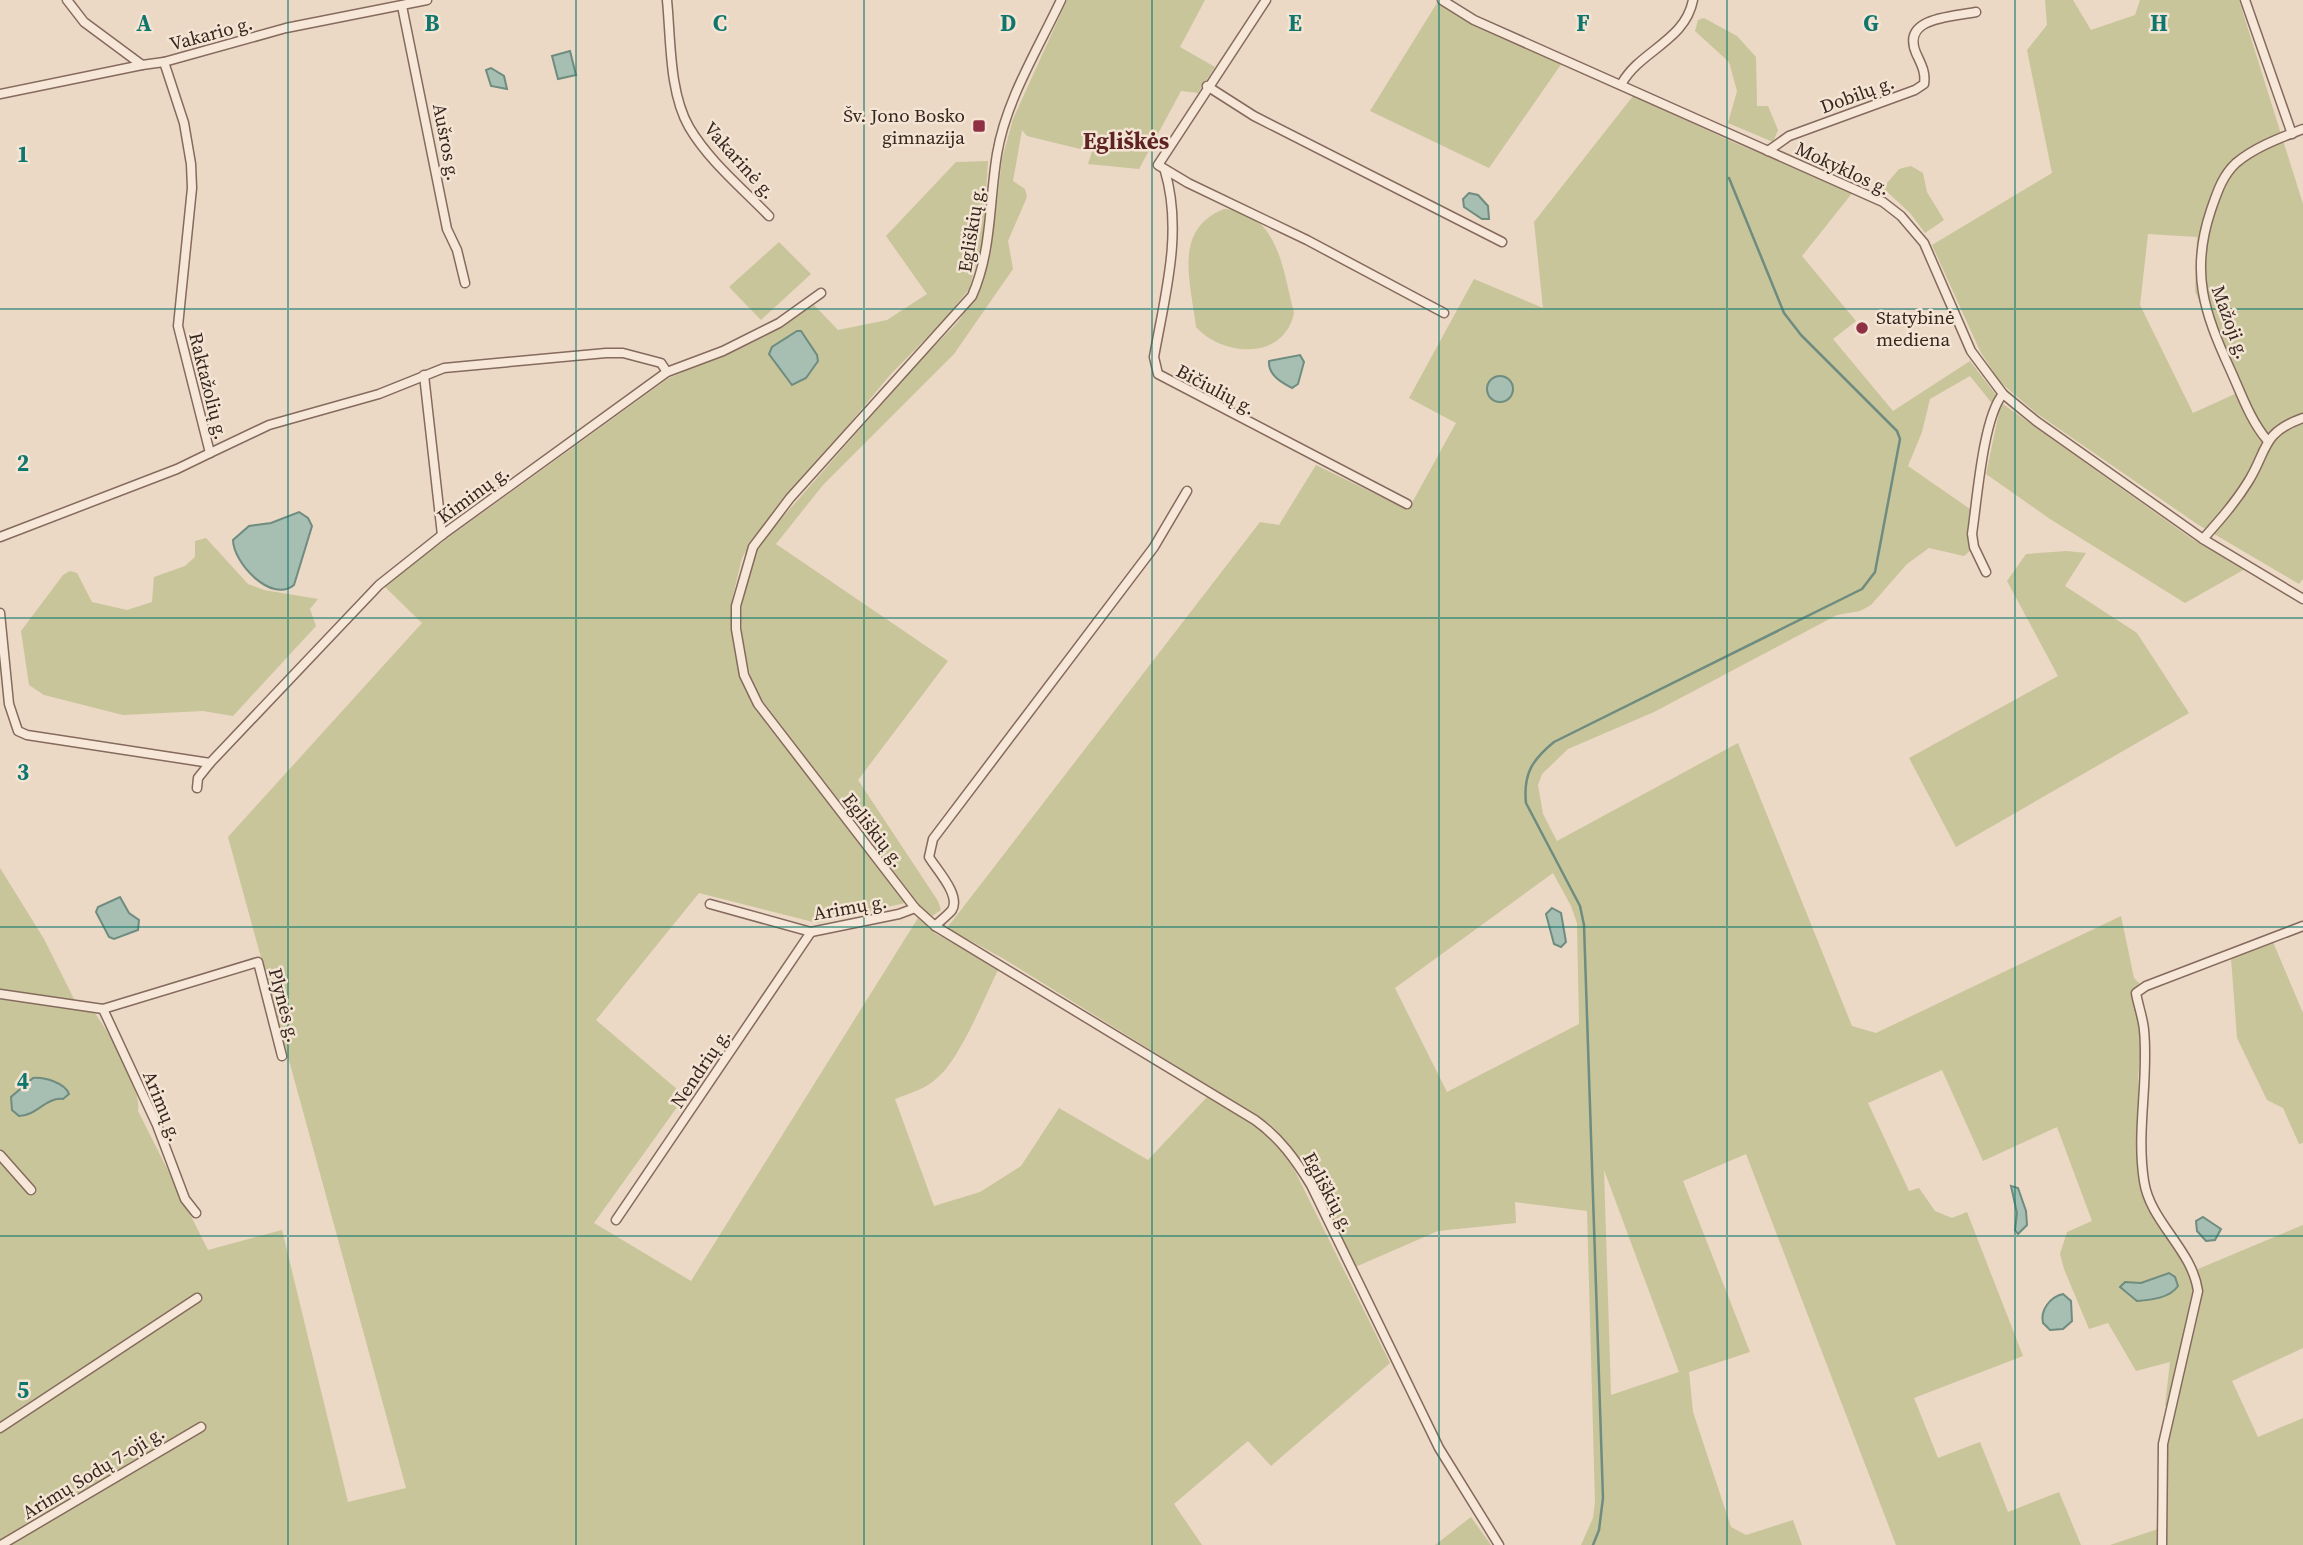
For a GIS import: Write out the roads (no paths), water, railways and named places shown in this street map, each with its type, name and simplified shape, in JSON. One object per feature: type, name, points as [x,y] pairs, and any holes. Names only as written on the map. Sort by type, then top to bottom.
[{"type":"street","points":[[67,0],[84,22],[142,65]]},
{"type":"street","name":"Vakario g.","points":[[0,94],[164,62],[286,28],[427,0]]},
{"type":"street","name":"Vakarinė g.","points":[[667,0],[677,89],[688,125],[702,147],[769,216]]},
{"type":"street","name":"Egliškių g.","points":[[1061,0],[1007,115],[997,153],[984,264],[972,296],[790,498],[753,547],[736,606],[736,629],[744,675],[758,704],[915,908],[935,926],[1274,1134],[1291,1153],[1311,1185],[1439,1448],[1499,1545]]},
{"type":"street","points":[[1266,0],[1207,86],[1162,168],[1444,313]]},
{"type":"street","name":"Mokyklos g.","points":[[1442,0],[1474,20],[1622,83],[1884,202],[1907,222],[1929,253],[1971,351],[2003,394],[2036,421],[2203,540],[2303,598]]},
{"type":"street","points":[[1622,83],[1630,70],[1679,30],[1693,0]]},
{"type":"street","points":[[2245,0],[2292,134]]},
{"type":"street","name":"Aušros g.","points":[[402,6],[447,229],[457,250],[465,283]]},
{"type":"street","name":"Dobilų g.","points":[[1768,151],[1789,136],[1915,90],[1924,84],[1926,74],[1912,44],[1912,36],[1926,22],[1976,12]]},
{"type":"street","name":"Raktažolių g.","points":[[0,537],[177,469],[210,453],[178,326],[192,188],[191,164],[184,123],[164,62]]},
{"type":"street","points":[[1207,86],[1254,116],[1502,242]]},
{"type":"street","name":"Mažoji g.","points":[[2267,440],[2255,423],[2210,321],[2199,278],[2200,244],[2218,187],[2226,174],[2248,155],[2303,129]]},
{"type":"street","name":"Bičiulių g.","points":[[1162,168],[1174,199],[1174,234],[1154,357],[1158,374],[1407,504]]},
{"type":"street","name":"Kiminų g.","points":[[197,788],[198,778],[210,763],[379,584],[667,372],[723,351],[768,328],[821,293]]},
{"type":"street","points":[[210,453],[269,425],[379,394],[444,368],[623,353],[661,363],[667,372]]},
{"type":"street","points":[[424,376],[443,535]]},
{"type":"street","points":[[1986,572],[1974,547],[1972,534],[1985,447],[1995,405],[2003,394]]},
{"type":"street","points":[[2203,540],[2250,479],[2267,440],[2282,427],[2303,418]]},
{"type":"street","points":[[935,926],[951,911],[954,903],[952,893],[929,857],[933,839],[1154,547],[1187,491]]},
{"type":"street","points":[[0,614],[9,704],[12,722],[18,731],[27,735],[210,763]]},
{"type":"street","name":"Arimų g.","points":[[710,904],[811,932],[899,914],[915,908]]},
{"type":"street","points":[[2162,1545],[2163,1444],[2198,1291],[2192,1268],[2154,1208],[2144,1182],[2140,1130],[2144,1029],[2136,993],[2146,986],[2303,926]]},
{"type":"street","name":"Nendrių g.","points":[[616,1220],[811,932]]},
{"type":"street","name":"Plynės g.","points":[[103,1009],[258,962],[282,1056]]},
{"type":"street","points":[[0,993],[103,1009]]},
{"type":"street","name":"Arimų g.","points":[[103,1009],[157,1125],[179,1185],[196,1213]]},
{"type":"street","points":[[0,1155],[31,1190]]},
{"type":"street","points":[[0,1428],[197,1298]]},
{"type":"street","name":"Arimų Sodų 7-oji g.","points":[[1,1545],[201,1427]]},
{"type":"waterway","points":[[1593,1545],[1599,1530],[1603,1498],[1584,925],[1580,906],[1526,803],[1528,776],[1540,755],[1554,742],[1862,589],[1875,572],[1900,439],[1897,431],[1801,335],[1784,313],[1729,178]]},
{"type":"place","name":"Šv. Jono Bosko gimnazija","points":[[979,126]]},
{"type":"place","name":"Statybinė mediena","points":[[1862,328]]},
{"type":"district","name":"Egliškės","points":[[1126,141]]}]
